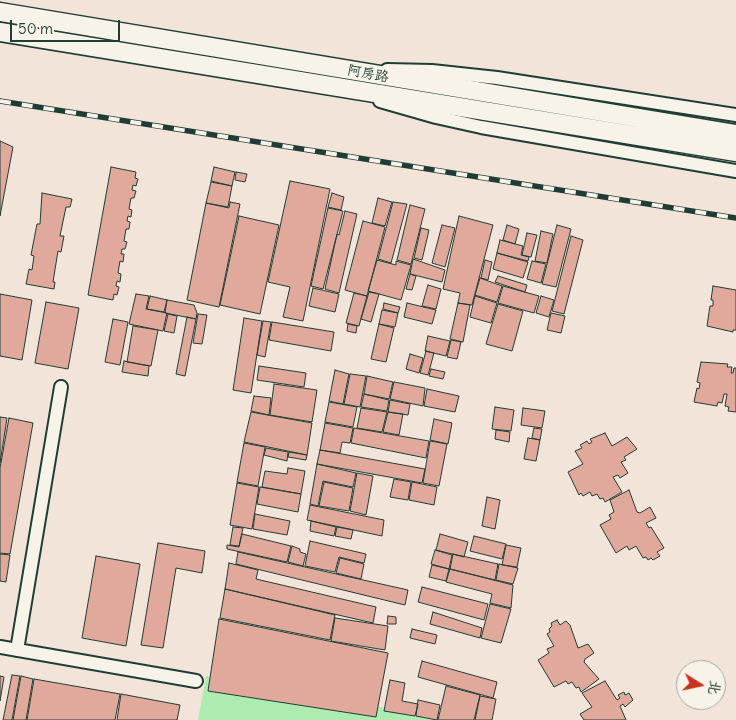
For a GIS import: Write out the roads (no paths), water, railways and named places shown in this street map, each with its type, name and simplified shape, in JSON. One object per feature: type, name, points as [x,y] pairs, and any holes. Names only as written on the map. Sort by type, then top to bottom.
[{"type":"main road","name":"阿房路","points":[[0,12],[736,134]]},
{"type":"main road","name":"阿房路","points":[[0,32],[736,152]]},
{"type":"street","points":[[335,68],[432,71],[497,78],[736,115]]},
{"type":"street","points":[[332,86],[436,117],[481,128],[736,171]]},
{"type":"street","points":[[16,650],[61,388]]},
{"type":"street","points":[[0,647],[196,681]]},
{"type":"railway","points":[[0,101],[736,218]]}]
